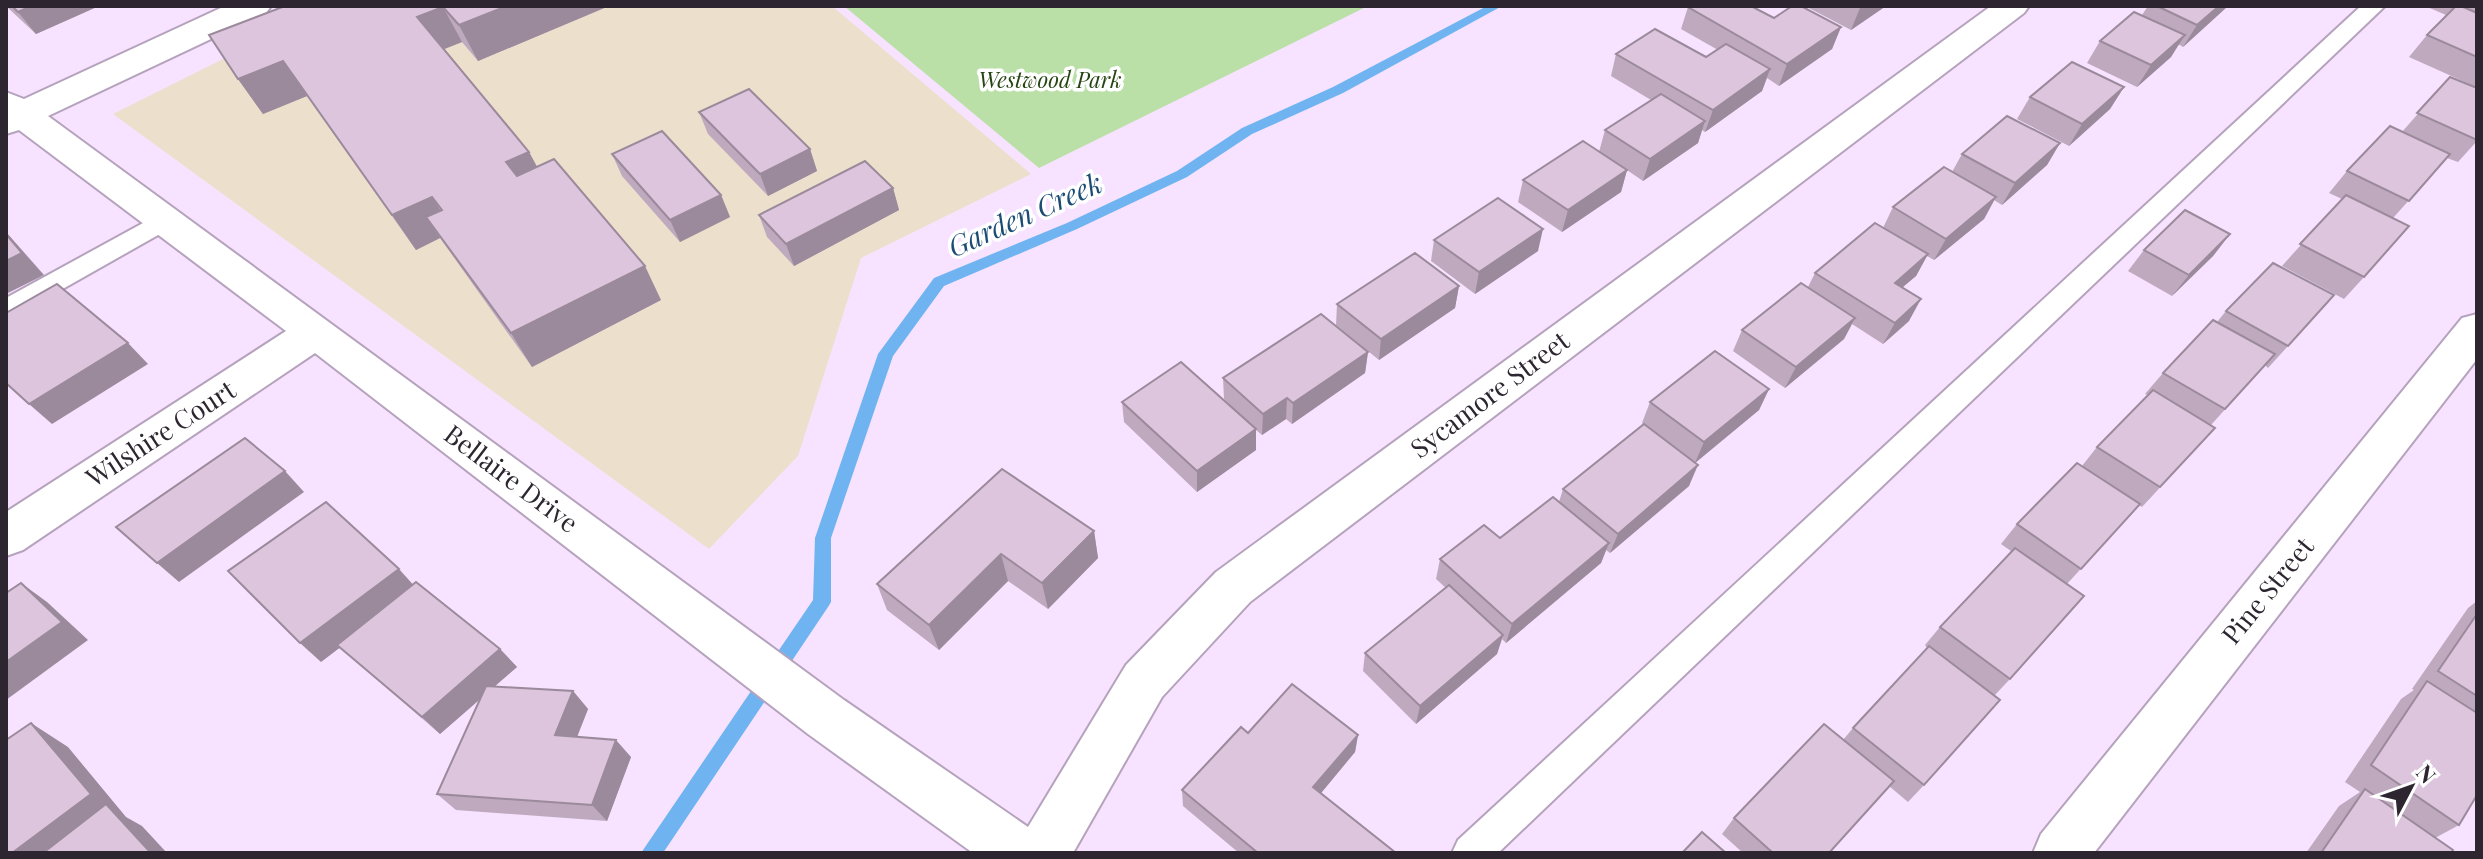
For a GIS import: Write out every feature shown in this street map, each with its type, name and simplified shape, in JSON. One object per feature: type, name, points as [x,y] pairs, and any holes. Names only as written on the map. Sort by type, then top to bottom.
[{"type":"street","points":[[11,113],[254,6]]},
{"type":"street","name":"Sycamore Street","points":[[1043,853],[1144,681],[1233,587],[2012,6]]},
{"type":"street","name":"Bellaire Drive","points":[[11,113],[165,220],[826,717],[1018,853]]},
{"type":"street","name":"Pine Street","points":[[2060,853],[2477,329]]},
{"type":"street","name":"Wilshire Court","points":[[6,536],[316,332]]},
{"type":"lane","points":[[1471,853],[2374,6]]},
{"type":"lane","points":[[6,311],[165,220]]},
{"type":"shaded area","points":[[346,6],[832,6],[1031,174],[861,258],[798,456],[709,549],[113,114],[267,37]]},
{"type":"green space","name":"Westwood Park","points":[[844,6],[1368,6],[1039,168]]},
{"type":"building","points":[[12,6],[31,6],[18,12]]},
{"type":"building","points":[[285,6],[507,6],[459,25],[443,7],[417,17],[529,152],[506,162],[517,176],[554,159],[645,266],[511,333],[426,217],[442,210],[432,197],[392,215],[283,61],[238,79],[209,35]]},
{"type":"building","points":[[1689,6],[1751,6],[1774,18],[1792,6],[1801,6],[1841,27],[1787,64]]},
{"type":"building","points":[[2157,6],[2219,6],[2197,25]]},
{"type":"building","points":[[2456,6],[2477,13],[2477,57],[2427,35]]},
{"type":"building","points":[[2134,12],[2185,35],[2151,65],[2100,41]]},
{"type":"building","points":[[1655,29],[1706,57],[1726,44],[1770,69],[1713,110],[1616,54]]},
{"type":"building","points":[[2072,62],[2124,87],[2082,124],[2030,97]]},
{"type":"building","points":[[2450,77],[2477,88],[2477,140],[2417,113]]},
{"type":"building","points":[[749,89],[810,149],[760,174],[699,112]]},
{"type":"building","points":[[1661,94],[1705,121],[1650,159],[1605,130]]},
{"type":"building","points":[[2007,116],[2060,143],[2015,183],[1962,154]]},
{"type":"building","points":[[2390,126],[2450,154],[2409,201],[2347,171]]},
{"type":"building","points":[[662,131],[721,195],[670,220],[612,154]]},
{"type":"building","points":[[1583,141],[1627,170],[1568,210],[1523,180]]},
{"type":"building","points":[[865,161],[893,188],[786,244],[759,215]]},
{"type":"building","points":[[1944,167],[1996,197],[1946,239],[1893,207]]},
{"type":"building","points":[[2346,195],[2409,226],[2364,277],[2300,244]]},
{"type":"building","points":[[1498,198],[1543,229],[1479,272],[1434,240]]},
{"type":"building","points":[[2185,210],[2230,234],[2189,275],[2144,250]]},
{"type":"building","points":[[1875,223],[1928,254],[1895,283],[1921,299],[1895,323],[1815,273]]},
{"type":"building","points":[[6,234],[22,253],[6,261]]},
{"type":"building","points":[[1415,253],[1459,286],[1381,339],[1337,304]]},
{"type":"building","points":[[2273,263],[2334,295],[2288,346],[2226,311]]},
{"type":"building","points":[[1801,283],[1855,318],[1796,367],[1742,330]]},
{"type":"building","points":[[57,284],[128,343],[29,404],[6,383],[6,313]]},
{"type":"building","points":[[1321,314],[1368,352],[1293,403],[1287,398],[1263,414],[1223,378]]},
{"type":"building","points":[[2213,320],[2275,354],[2225,409],[2163,373]]},
{"type":"building","points":[[1715,351],[1769,389],[1704,442],[1650,402]]},
{"type":"building","points":[[1181,362],[1256,429],[1197,471],[1122,402]]},
{"type":"building","points":[[2153,390],[2215,428],[2160,487],[2097,447]]},
{"type":"building","points":[[1644,424],[1698,465],[1618,534],[1563,489]]},
{"type":"building","points":[[245,438],[285,471],[157,563],[116,527]]},
{"type":"building","points":[[2077,463],[2140,504],[2081,569],[2017,524]]},
{"type":"building","points":[[1002,469],[1094,531],[1042,583],[1001,554],[929,625],[877,584]]},
{"type":"building","points":[[1553,497],[1609,543],[1512,624],[1440,559],[1484,525],[1500,538]]},
{"type":"building","points":[[326,502],[399,569],[300,643],[228,571]]},
{"type":"building","points":[[2015,548],[2084,596],[2010,679],[1940,627]]},
{"type":"building","points":[[416,582],[500,649],[422,717],[337,645]]},
{"type":"building","points":[[21,583],[62,622],[6,662],[6,593]]},
{"type":"building","points":[[1449,585],[1503,635],[1420,706],[1365,653]]},
{"type":"building","points":[[2477,614],[2477,696],[2438,671]]},
{"type":"building","points":[[1929,646],[2000,700],[1924,785],[1853,728]]},
{"type":"building","points":[[2427,681],[2477,713],[2477,795],[2459,825],[2371,765]]},
{"type":"building","points":[[1292,684],[1358,735],[1313,787],[1396,853],[1258,853],[1182,790],[1241,727],[1248,733]]},
{"type":"building","points":[[486,686],[573,691],[555,735],[616,740],[592,805],[437,794]]},
{"type":"building","points":[[31,723],[91,794],[12,853],[6,853],[6,740]]},
{"type":"building","points":[[1824,724],[1894,781],[1829,853],[1773,853],[1734,818]]},
{"type":"building","points":[[2365,789],[2453,850],[2451,853],[2321,853]]},
{"type":"building","points":[[106,804],[151,853],[43,853]]},
{"type":"building","points":[[1702,832],[1726,853],[1682,853]]},
{"type":"waterway","name":"Garden Creek","points":[[651,853],[822,602],[823,538],[886,354],[939,282],[1072,226],[1182,174],[1247,131],[1338,90],[1496,6]]}]
